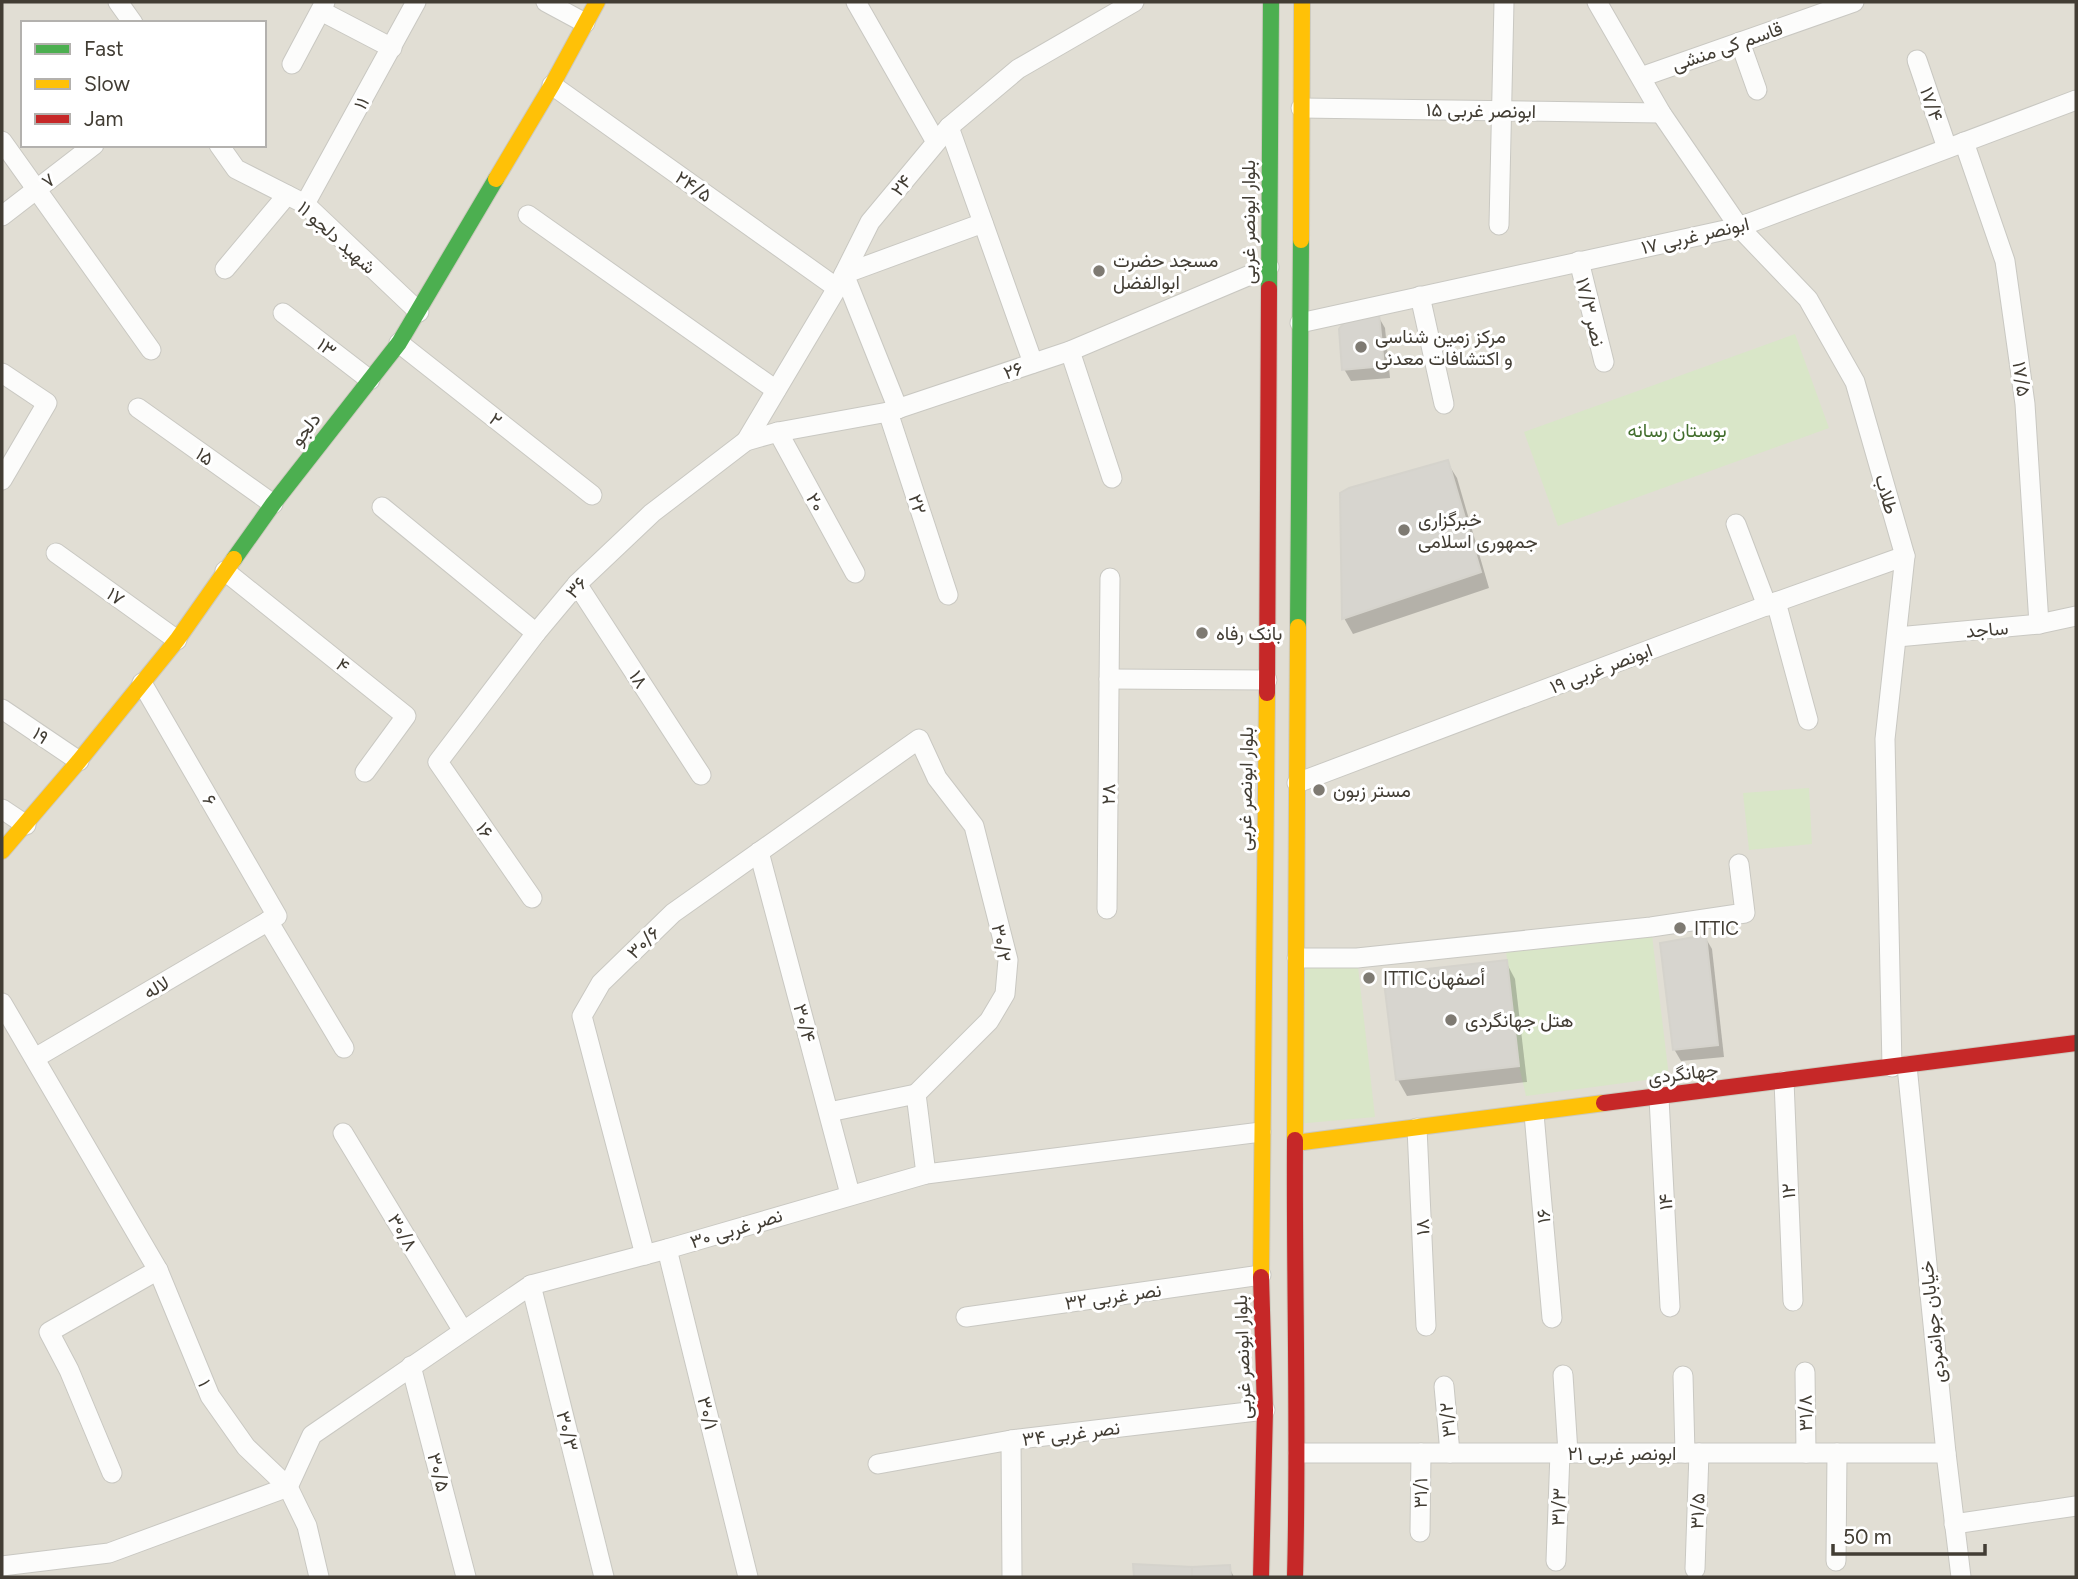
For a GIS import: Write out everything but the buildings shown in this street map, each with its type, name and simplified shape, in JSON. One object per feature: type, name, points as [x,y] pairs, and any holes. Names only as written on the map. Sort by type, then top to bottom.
[{"type":"main road","name":"دلجو","points":[[2,851],[177,640],[272,504],[399,343],[552,85],[597,2]]},
{"type":"main road","name":"بلوار ابونصر غربی","points":[[1261,1577],[1265,1410],[1261,1132],[1271,2]]},
{"type":"main road","points":[[1295,1577],[1298,1453],[1294,1273],[1302,2]]},
{"type":"main road","name":"جهانگردی","points":[[1296,1143],[2076,1044]]},
{"type":"street","points":[[118,2],[132,21]]},
{"type":"street","name":"۱۱","points":[[305,204],[416,2]]},
{"type":"street","points":[[546,2],[585,23]]},
{"type":"street","points":[[856,2],[942,135],[983,223],[1033,363]]},
{"type":"street","name":"۲۴","points":[[746,441],[841,281],[870,222],[942,135],[1018,69],[1134,2]]},
{"type":"street","points":[[1499,225],[1504,2]]},
{"type":"street","name":"طلاب","points":[[1597,2],[1661,113],[1739,227],[1808,299],[1855,382],[1905,556],[1885,739],[1899,1067]]},
{"type":"street","name":"قاسم کی منشی","points":[[1641,76],[1740,42],[1817,8],[1854,2]]},
{"type":"street","points":[[292,64],[323,6],[391,48]]},
{"type":"street","points":[[1740,42],[1757,90]]},
{"type":"street","name":"۱۷/۴","points":[[1917,60],[1956,145]]},
{"type":"street","name":"۲۴/۵","points":[[552,85],[841,281]]},
{"type":"street","name":"ابونصر غربی ۱۷","points":[[1300,323],[1739,227],[2076,100]]},
{"type":"street","name":"ابونصر غربی ۱۵","points":[[1301,108],[1661,113]]},
{"type":"street","points":[[2,141],[151,350]]},
{"type":"street","name":"۱۷/۵","points":[[1956,145],[2005,261],[2025,404],[2039,624]]},
{"type":"street","name":"۷","points":[[2,215],[91,147]]},
{"type":"street","name":"شهید دلجو ۱۱","points":[[220,147],[236,169],[305,204],[419,312]]},
{"type":"street","points":[[225,269],[286,195]]},
{"type":"street","points":[[528,215],[776,390]]},
{"type":"street","points":[[841,281],[983,223]]},
{"type":"street","name":"نصر ۱۷/۳","points":[[1579,261],[1604,362]]},
{"type":"street","name":"۲۶","points":[[746,441],[778,432],[893,410],[1070,351],[1269,267]]},
{"type":"street","name":"۲۲","points":[[841,281],[893,410],[948,595]]},
{"type":"street","points":[[1420,296],[1444,404]]},
{"type":"street","name":"۱۳","points":[[283,313],[370,380]]},
{"type":"street","name":"۲","points":[[399,343],[592,495]]},
{"type":"street","points":[[1070,351],[1112,478]]},
{"type":"street","points":[[2,373],[47,403],[2,480]]},
{"type":"street","name":"۱۵","points":[[138,408],[272,504]]},
{"type":"street","name":"۲۰","points":[[778,432],[855,573]]},
{"type":"street","name":"۳۶","points":[[438,762],[536,633],[577,584],[652,513],[746,441]]},
{"type":"street","points":[[382,507],[536,633]]},
{"type":"street","points":[[1736,524],[1771,604],[1808,720]]},
{"type":"street","name":"۱۷","points":[[56,553],[177,640]]},
{"type":"street","name":"ابونصر غربی ۱۹","points":[[1297,783],[1905,556]]},
{"type":"street","name":"۴","points":[[225,571],[406,716],[365,772]]},
{"type":"street","name":"۲۸","points":[[1107,909],[1110,578]]},
{"type":"street","name":"۱۸","points":[[577,584],[701,775]]},
{"type":"street","name":"ساجد","points":[[1897,637],[2039,624],[2076,615]]},
{"type":"street","points":[[1109,679],[1267,680]]},
{"type":"street","name":"۶","points":[[142,683],[344,1048]]},
{"type":"street","name":"۱۹","points":[[2,709],[79,761]]},
{"type":"street","name":"۳۰/۶","points":[[645,1255],[582,1016],[601,983],[673,913],[919,739]]},
{"type":"street","name":"۳۰/۲","points":[[916,1094],[989,1021],[1005,994],[1008,960],[974,826],[937,778],[919,739]]},
{"type":"street","name":"۱۶","points":[[438,762],[532,898]]},
{"type":"street","points":[[2,809],[26,825]]},
{"type":"street","name":"۳۰/۴","points":[[759,852],[850,1194]]},
{"type":"street","points":[[1297,958],[1357,958],[1651,927],[1745,913],[1739,864]]},
{"type":"street","name":"لاله","points":[[35,1058],[272,919]]},
{"type":"street","name":"۱","points":[[2,1003],[158,1270],[210,1396],[246,1447],[288,1487]]},
{"type":"street","name":"خیابان جوانمردی","points":[[1899,1067],[1961,1577]]},
{"type":"street","name":"۱۲","points":[[1784,1082],[1793,1301]]},
{"type":"street","points":[[828,1112],[916,1094],[926,1174]]},
{"type":"street","name":"۱۴","points":[[1660,1097],[1671,1307]]},
{"type":"street","name":"۱۶","points":[[1534,1114],[1552,1318]]},
{"type":"street","name":"۱۸","points":[[1417,1128],[1426,1326]]},
{"type":"street","name":"نصر غربی ۳۰","points":[[288,1487],[312,1435],[531,1285],[667,1249],[926,1174],[1261,1132]]},
{"type":"street","name":"۳۰/۸","points":[[343,1133],[463,1331]]},
{"type":"street","name":"۳۰/۱","points":[[667,1249],[748,1577]]},
{"type":"street","points":[[113,1473],[69,1370],[49,1332],[158,1270]]},
{"type":"street","name":"نصر غربی ۳۲","points":[[966,1317],[1261,1275]]},
{"type":"street","name":"۳۰/۳","points":[[531,1285],[604,1577]]},
{"type":"street","name":"۳۰/۵","points":[[411,1366],[466,1577]]},
{"type":"street","name":"۳۱/۸","points":[[1805,1372],[1806,1453]]},
{"type":"street","name":"۳۱/۳","points":[[1556,1561],[1564,1453],[1563,1375]]},
{"type":"street","name":"۳۱/۵","points":[[1683,1376],[1692,1453],[1695,1569]]},
{"type":"street","name":"۳۱/۲","points":[[1444,1386],[1450,1453]]},
{"type":"street","name":"نصر غربی ۳۴","points":[[878,1464],[1011,1440],[1265,1410]]},
{"type":"street","points":[[1011,1440],[1012,1577]]},
{"type":"street","name":"ابونصر غربی ۲۱","points":[[1298,1453],[1946,1453]]},
{"type":"street","name":"۳۱/۱","points":[[1420,1532],[1421,1453]]},
{"type":"street","points":[[1836,1561],[1837,1453]]},
{"type":"street","points":[[2,1566],[109,1553],[288,1487],[307,1526],[319,1577]]},
{"type":"street","points":[[1954,1524],[2076,1506]]},
{"type":"shaded area","points":[[2,2],[2076,2],[2076,1577],[2,1577]]},
{"type":"green space","name":"بوستان رسانه","points":[[1795,334],[1829,428],[1558,526],[1524,432]]},
{"type":"green space","points":[[1809,788],[1812,844],[1749,850],[1743,793]]},
{"type":"green space","points":[[1651,927],[1669,1077],[1526,1096],[1519,1066],[1505,942]]},
{"type":"green space","points":[[1297,958],[1357,958],[1375,1117],[1296,1124]]},
{"type":"traffic: fast","points":[[1269,289],[1271,2]]},
{"type":"traffic: fast","points":[[234,559],[273,504],[399,343],[496,179]]},
{"type":"traffic: fast","points":[[1298,627],[1301,240]]},
{"type":"traffic: slow","points":[[496,179],[597,2]]},
{"type":"traffic: slow","points":[[1301,240],[1302,2]]},
{"type":"traffic: slow","points":[[2,851],[177,640],[234,559]]},
{"type":"traffic: slow","points":[[1295,1140],[1298,627]]},
{"type":"traffic: slow","points":[[1261,1277],[1267,693]]},
{"type":"traffic: slow","points":[[1295,1143],[1604,1103]]},
{"type":"traffic: jam","points":[[1267,693],[1269,289]]},
{"type":"traffic: jam","points":[[1604,1103],[2076,1043]]},
{"type":"traffic: jam","points":[[1295,1140],[1295,1577]]},
{"type":"traffic: jam","points":[[1261,1277],[1265,1410],[1261,1577]]},
{"type":"place","name":"مسجد حضرت ابوالفضل","points":[[1099,271]]},
{"type":"place","name":"مرکز زمین شناسی و اکتشافات معدنی","points":[[1361,347]]},
{"type":"place","name":"خبرگزاری جمهوری اسلامی","points":[[1404,530]]},
{"type":"place","name":"بانک رفاه","points":[[1202,633]]},
{"type":"place","name":"مستر زبون","points":[[1319,790]]},
{"type":"place","name":"ITTIC","points":[[1680,928]]},
{"type":"place","name":"ITTICأصفهان","points":[[1369,978]]},
{"type":"place","name":"هتل جهانگردی","points":[[1451,1020]]}]
